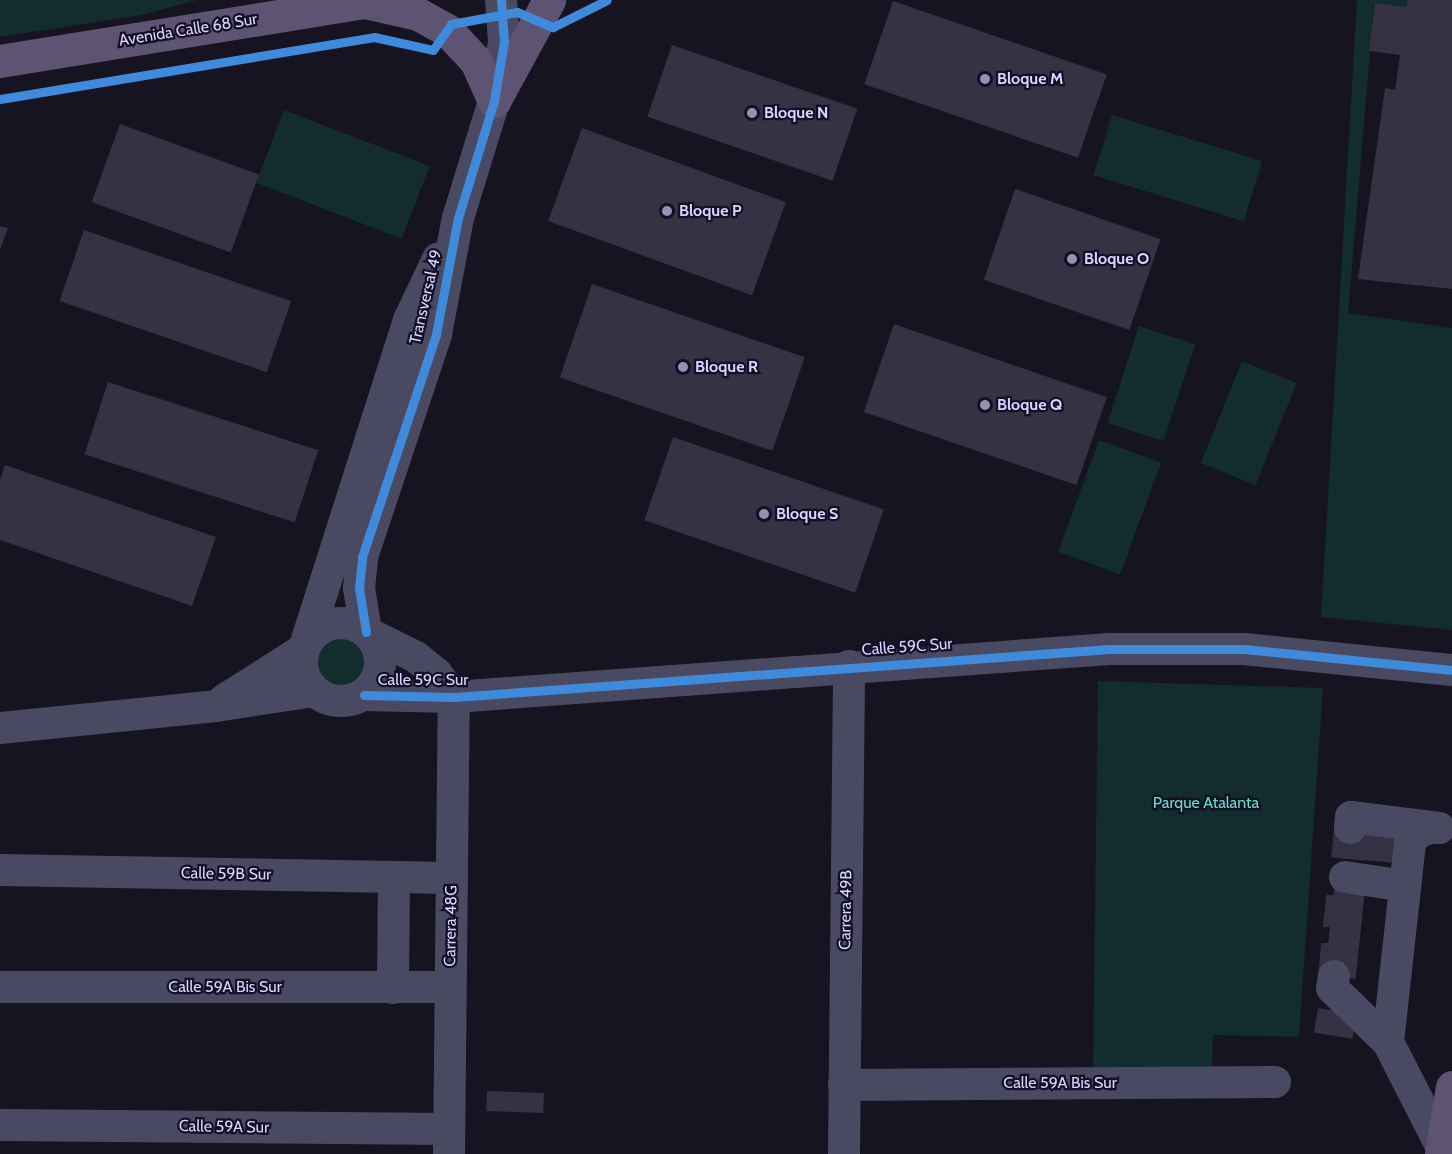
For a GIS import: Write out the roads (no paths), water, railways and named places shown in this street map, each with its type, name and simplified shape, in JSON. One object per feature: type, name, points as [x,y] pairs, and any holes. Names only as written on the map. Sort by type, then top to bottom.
[{"type":"main road","points":[[494,101],[549,0]]},
{"type":"main road","points":[[370,1],[418,14],[447,30],[476,61],[494,101]]},
{"type":"main road","name":"Avenida Calle 68 Sur","points":[[0,61],[370,1]]},
{"type":"main road","points":[[1442,1151],[1452,1087]]},
{"type":"street","name":"Transversal 49","points":[[304,649],[383,442],[436,334],[458,218],[494,101],[504,42],[501,0]]},
{"type":"street","name":"Transversal 49","points":[[366,632],[360,572],[383,442]]},
{"type":"street","points":[[0,728],[216,706],[314,691],[340,702],[364,694],[376,680],[380,667],[376,645],[366,632],[353,625],[333,624],[315,632],[304,649],[216,706]]},
{"type":"street","name":"Calle 59C Sur","points":[[366,632],[416,657],[436,673],[454,697]]},
{"type":"street","name":"Calle 59C Sur","points":[[364,694],[454,697],[849,666],[1110,649],[1200,648],[1452,670]]},
{"type":"street","points":[[304,649],[302,669],[314,691]]},
{"type":"street","name":"Carrera 49B","points":[[844,1154],[849,666]]},
{"type":"street","name":"Carrera 48G","points":[[449,1141],[454,697]]},
{"type":"street","points":[[1350,828],[1352,818],[1441,829]]},
{"type":"street","points":[[1388,1042],[1410,844],[1415,834],[1441,829]]},
{"type":"street","name":"Calle 59B Sur","points":[[0,870],[452,878]]},
{"type":"street","points":[[1345,875],[1405,886]]},
{"type":"street","points":[[393,988],[394,878]]},
{"type":"street","points":[[1334,976],[1332,988],[1388,1042],[1442,1151]]},
{"type":"street","name":"Calle 59A Bis Sur","points":[[0,987],[450,987]]},
{"type":"street","name":"Calle 59A Bis Sur","points":[[844,1085],[1275,1082]]},
{"type":"street","name":"Calle 59A Sur","points":[[0,1125],[449,1141]]},
{"type":"tunnel","points":[[1347,859],[1350,828]]},
{"type":"tunnel","points":[[1334,976],[1343,889]]},
{"type":"place","name":"Bloque M","points":[[985,79]]},
{"type":"place","name":"Bloque N","points":[[752,113]]},
{"type":"place","name":"Bloque P","points":[[667,211]]},
{"type":"place","name":"Bloque O","points":[[1072,259]]},
{"type":"place","name":"Bloque R","points":[[683,367]]},
{"type":"place","name":"Bloque Q","points":[[985,405]]},
{"type":"place","name":"Bloque S","points":[[764,514]]},
{"type":"park label","name":"Parque Atalanta","points":[[1206,803]]}]
